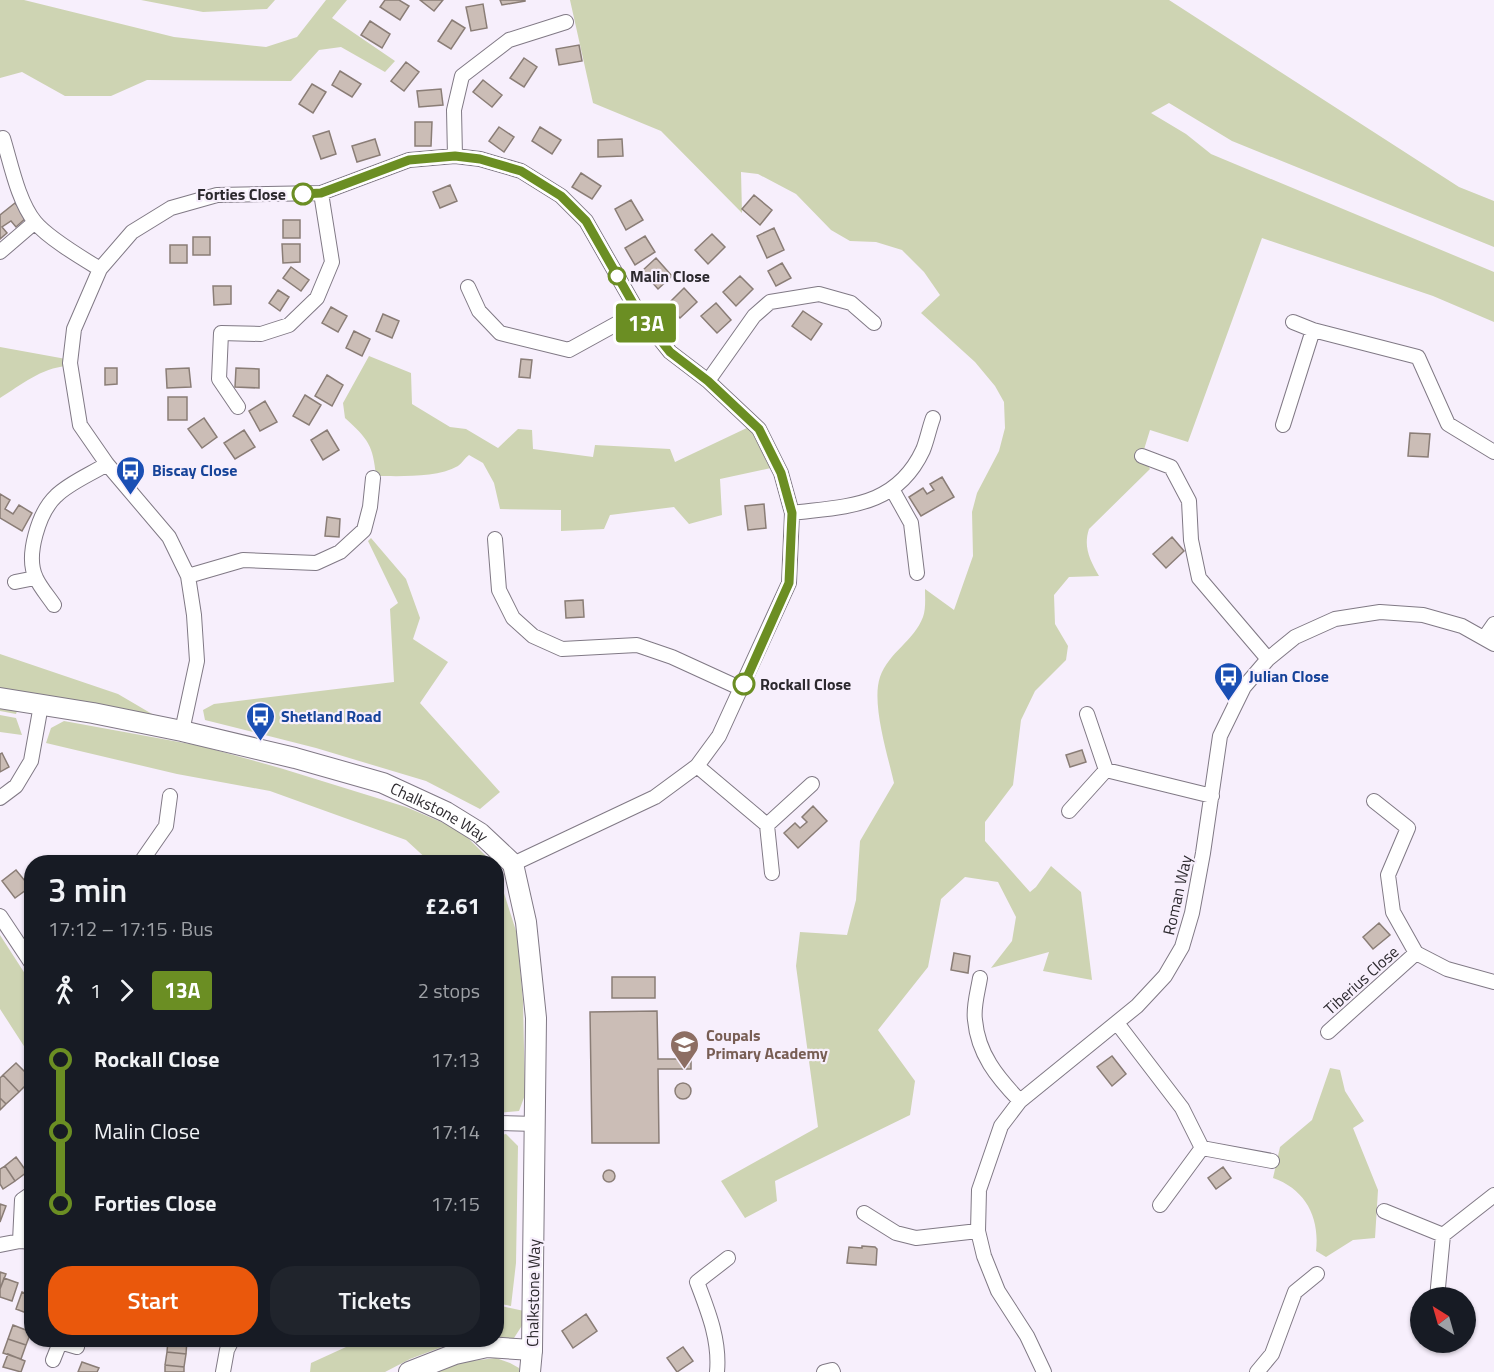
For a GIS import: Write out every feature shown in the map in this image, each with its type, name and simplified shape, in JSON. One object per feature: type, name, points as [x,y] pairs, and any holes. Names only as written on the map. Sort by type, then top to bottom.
[{"type":"street","points":[[455,156],[454,110],[462,75],[509,40],[566,22]]},
{"type":"street","points":[[3,138],[20,195],[35,222],[65,247],[100,269]]},
{"type":"street","points":[[182,731],[197,661],[194,615],[188,576],[169,537],[107,464],[80,425],[70,363],[74,329],[100,269],[132,232],[171,208],[217,195],[321,193],[409,160],[455,156],[480,159],[521,171],[561,196],[586,221],[638,312],[670,352],[708,381],[759,429],[781,473],[792,513],[789,583],[719,736],[697,766],[655,797],[513,864]]},
{"type":"street","points":[[238,407],[219,379],[221,333],[261,334],[289,325],[317,298],[332,262],[321,193]]},
{"type":"street","points":[[0,252],[35,222]]},
{"type":"street","points":[[468,287],[479,311],[500,333],[569,350],[638,312]]},
{"type":"street","points":[[708,381],[754,316],[770,302],[819,294],[851,303],[874,323]]},
{"type":"street","points":[[1293,322],[1313,330],[1418,357],[1448,424],[1492,448]]},
{"type":"street","points":[[1283,425],[1313,330]]},
{"type":"street","points":[[792,513],[863,504],[892,489],[907,475],[923,450],[933,418]]},
{"type":"street","points":[[1142,456],[1171,467],[1189,501],[1191,540],[1199,578],[1268,659]]},
{"type":"street","points":[[54,605],[35,578],[32,563],[34,540],[45,509],[57,495],[107,464]]},
{"type":"street","points":[[188,576],[243,560],[316,563],[340,552],[364,530],[370,507],[373,478]]},
{"type":"street","points":[[892,489],[911,523],[917,573]]},
{"type":"street","points":[[495,540],[499,590],[513,618],[533,636],[562,649],[637,645],[672,657],[741,689]]},
{"type":"street","points":[[15,582],[35,578]]},
{"type":"street","name":"Roman Way","points":[[1044,1372],[1027,1336],[998,1291],[984,1256],[978,1231],[979,1190],[1001,1126],[1020,1101],[1137,1006],[1165,976],[1182,947],[1194,903],[1220,736],[1244,687],[1268,659],[1295,637],[1335,619],[1380,612],[1423,615],[1462,626],[1490,640]]},
{"type":"street","points":[[1490,640],[1494,624]]},
{"type":"street","name":"Chalkstone Way","points":[[0,698],[93,713],[182,731],[295,758],[383,783],[446,812],[480,833],[503,855]]},
{"type":"street","points":[[0,798],[16,786],[31,761],[41,705]]},
{"type":"street","points":[[1086,714],[1106,770]]},
{"type":"street","points":[[697,766],[767,825],[772,873]]},
{"type":"street","points":[[1106,770],[1212,796]]},
{"type":"street","points":[[1069,811],[1106,770]]},
{"type":"street","points":[[767,825],[812,784]]},
{"type":"street","points":[[146,855],[166,826],[170,796]]},
{"type":"street","name":"Tiberius Close","points":[[1374,801],[1408,828],[1388,875],[1393,912],[1416,953],[1447,969],[1494,982]]},
{"type":"street","name":"Chalkstone Way","points":[[504,856],[513,864],[526,922],[536,1018],[530,1372]]},
{"type":"street","points":[[0,916],[24,952]]},
{"type":"street","name":"Tiberius Close","points":[[1328,1032],[1416,953]]},
{"type":"street","points":[[980,978],[974,1019],[982,1053],[996,1077],[1020,1101]]},
{"type":"street","points":[[1117,1023],[1182,1108],[1202,1148]]},
{"type":"street","points":[[504,1123],[536,1124]]},
{"type":"street","points":[[1202,1148],[1272,1161]]},
{"type":"street","points":[[1160,1205],[1202,1148]]},
{"type":"street","points":[[1438,1287],[1443,1235],[1494,1195]]},
{"type":"street","points":[[24,1199],[22,1200],[24,1220]]},
{"type":"street","points":[[1384,1211],[1443,1235]]},
{"type":"street","points":[[864,1213],[896,1233],[916,1238],[978,1231]]},
{"type":"street","points":[[0,1245],[24,1241]]},
{"type":"street","points":[[717,1372],[719,1354],[697,1282],[728,1258]]},
{"type":"street","points":[[1257,1372],[1272,1354],[1295,1292],[1317,1274]]},
{"type":"street","points":[[53,1360],[58,1347]]},
{"type":"street","points":[[223,1372],[228,1347]]},
{"type":"street","points":[[409,1372],[455,1354],[487,1347],[532,1350]]},
{"type":"street","points":[[824,1372],[832,1370],[833,1372]]},
{"type":"green space","points":[[0,0],[24,0],[174,37],[266,47],[297,37],[326,0],[347,0],[332,18],[395,61],[385,72],[341,47],[319,50],[291,81],[147,80],[111,96],[65,96],[22,72],[0,78]]},
{"type":"green space","points":[[141,0],[275,0],[267,9],[203,12]]},
{"type":"green space","points":[[570,0],[1169,0],[1459,187],[1494,201],[1494,247],[1232,141],[1169,103],[1151,113],[1186,134],[1211,154],[1494,272],[1494,322],[1433,296],[1262,238],[1188,442],[1150,430],[1142,456],[1150,469],[1089,529],[1087,548],[1099,576],[1069,577],[1054,595],[1055,624],[1068,646],[1066,660],[1035,691],[1021,720],[1013,785],[985,822],[985,841],[1030,892],[1051,866],[1081,892],[1092,980],[1043,971],[1049,952],[991,968],[1012,941],[1016,917],[998,882],[965,877],[941,899],[928,967],[878,1030],[915,1081],[910,1115],[775,1181],[777,1201],[745,1218],[721,1181],[818,1127],[796,966],[800,932],[847,935],[856,900],[860,841],[894,783],[879,715],[880,677],[889,660],[919,625],[925,610],[925,589],[954,610],[973,556],[972,512],[977,493],[999,451],[1005,428],[1004,402],[995,386],[975,362],[921,313],[940,295],[924,272],[902,250],[876,242],[850,241],[831,230],[796,194],[758,174],[741,172],[742,213],[661,131],[593,103]]},
{"type":"green space","points":[[0,347],[66,359],[67,366],[40,374],[0,398]]},
{"type":"green space","points":[[369,356],[411,373],[412,404],[450,427],[466,429],[498,448],[518,429],[532,430],[533,449],[593,457],[595,445],[670,449],[675,462],[751,426],[771,468],[720,479],[722,515],[689,524],[674,507],[610,515],[604,529],[561,531],[561,510],[500,509],[494,483],[483,463],[469,455],[458,466],[440,473],[418,476],[376,476],[368,443],[345,418],[343,403]]},
{"type":"green space","points":[[371,538],[406,579],[420,618],[413,639],[448,662],[420,703],[500,792],[480,809],[426,781],[316,748],[205,720],[203,710],[214,704],[394,682],[390,609],[398,603],[368,541]]},
{"type":"green space","points":[[0,654],[118,694],[164,721],[21,699],[16,714],[0,711]]},
{"type":"green space","points":[[0,715],[16,718],[22,735],[0,732]]},
{"type":"green space","points":[[64,721],[201,746],[280,768],[406,807],[460,830],[485,855],[422,855],[406,840],[270,791],[177,774],[46,743],[51,728]]},
{"type":"green space","points":[[504,893],[517,934],[523,1001],[525,1095],[519,1111],[504,1112]]},
{"type":"green space","points":[[0,935],[24,972],[24,1046],[0,1009]]},
{"type":"green space","points":[[1330,1068],[1340,1070],[1345,1091],[1364,1121],[1353,1128],[1378,1190],[1375,1238],[1353,1240],[1326,1257],[1316,1251],[1317,1239],[1313,1216],[1302,1197],[1294,1189],[1273,1178],[1280,1147],[1312,1120]]},
{"type":"green space","points":[[504,1134],[518,1146],[516,1263],[511,1306],[504,1305]]},
{"type":"green space","points":[[504,1307],[524,1311],[523,1324],[514,1338],[504,1340]]},
{"type":"green space","points":[[346,1347],[442,1347],[410,1359],[385,1372],[310,1372],[311,1363]]},
{"type":"green space","points":[[496,1358],[519,1368],[520,1372],[433,1372],[454,1363]]},
{"type":"building","points":[[385,0],[399,0],[409,6],[400,20],[380,7]]},
{"type":"building","points":[[420,0],[443,0],[434,11]]},
{"type":"building","points":[[500,0],[525,0],[525,1],[502,5]]},
{"type":"building","points":[[483,4],[487,28],[471,31],[466,7]]},
{"type":"building","points":[[452,20],[465,28],[451,49],[438,41]]},
{"type":"building","points":[[370,21],[390,34],[382,48],[361,35]]},
{"type":"building","points":[[579,45],[582,61],[559,65],[556,49]]},
{"type":"building","points":[[524,58],[537,67],[524,87],[510,78]]},
{"type":"building","points":[[406,62],[419,72],[404,91],[391,81]]},
{"type":"building","points":[[340,71],[361,84],[352,97],[332,85]]},
{"type":"building","points":[[483,80],[502,95],[492,107],[473,92]]},
{"type":"building","points":[[312,84],[326,92],[313,113],[299,104]]},
{"type":"building","points":[[441,89],[443,105],[419,107],[417,91]]},
{"type":"building","points":[[415,122],[432,122],[431,146],[415,146]]},
{"type":"building","points":[[499,127],[514,137],[504,152],[489,141]]},
{"type":"building","points":[[540,127],[561,140],[552,154],[532,141]]},
{"type":"building","points":[[329,131],[336,154],[321,159],[313,136]]},
{"type":"building","points":[[375,139],[380,155],[357,162],[352,146]]},
{"type":"building","points":[[622,139],[623,156],[598,157],[598,140]]},
{"type":"building","points":[[581,173],[601,186],[592,199],[572,187]]},
{"type":"building","points":[[450,185],[457,201],[440,208],[433,192]]},
{"type":"building","points":[[754,195],[772,210],[760,225],[742,209]]},
{"type":"building","points":[[631,200],[643,220],[626,230],[615,209]]},
{"type":"building","points":[[15,203],[27,217],[16,227],[11,221],[2,227],[7,233],[0,239],[0,215]]},
{"type":"building","points":[[283,220],[300,220],[300,238],[283,238]]},
{"type":"building","points":[[774,228],[784,250],[767,258],[757,236]]},
{"type":"building","points":[[712,234],[725,247],[708,264],[695,250]]},
{"type":"building","points":[[645,236],[655,252],[635,265],[625,248]]},
{"type":"building","points":[[193,237],[210,237],[210,255],[193,255]]},
{"type":"building","points":[[282,244],[300,244],[300,262],[283,263]]},
{"type":"building","points":[[170,245],[187,245],[187,263],[170,263]]},
{"type":"building","points":[[656,258],[672,276],[658,289],[642,271]]},
{"type":"building","points":[[782,263],[791,278],[776,286],[768,271]]},
{"type":"building","points":[[291,267],[309,280],[301,291],[283,278]]},
{"type":"building","points":[[740,276],[753,289],[736,306],[723,292]]},
{"type":"building","points":[[213,286],[231,286],[231,304],[214,305]]},
{"type":"building","points":[[684,288],[697,302],[680,318],[667,305]]},
{"type":"building","points":[[278,290],[289,297],[280,311],[269,303]]},
{"type":"building","points":[[716,303],[731,320],[717,333],[701,316]]},
{"type":"building","points":[[331,307],[347,316],[338,332],[322,323]]},
{"type":"building","points":[[803,311],[822,324],[811,340],[792,326]]},
{"type":"building","points":[[383,314],[399,321],[392,338],[376,331]]},
{"type":"building","points":[[354,331],[370,339],[362,356],[346,348]]},
{"type":"building","points":[[521,359],[532,360],[530,378],[519,377]]},
{"type":"building","points":[[105,368],[117,368],[117,384],[105,385]]},
{"type":"building","points":[[189,368],[191,387],[167,388],[166,369]]},
{"type":"building","points":[[236,368],[259,369],[259,388],[235,387]]},
{"type":"building","points":[[327,375],[343,385],[332,406],[315,396]]},
{"type":"building","points":[[305,395],[321,405],[309,425],[293,416]]},
{"type":"building","points":[[168,397],[187,397],[187,420],[168,420]]},
{"type":"building","points":[[265,401],[277,422],[260,431],[249,411]]},
{"type":"building","points":[[204,418],[217,437],[202,448],[188,429]]},
{"type":"building","points":[[244,430],[255,447],[235,459],[224,443]]},
{"type":"building","points":[[327,430],[339,450],[323,460],[311,440]]},
{"type":"building","points":[[1410,433],[1430,434],[1428,457],[1408,456]]},
{"type":"building","points":[[942,477],[954,497],[921,516],[909,497],[923,488],[927,494],[934,490],[930,484]]},
{"type":"building","points":[[0,494],[10,500],[5,509],[13,514],[19,505],[32,513],[22,531],[0,518]]},
{"type":"building","points":[[764,504],[766,528],[748,530],[745,506]]},
{"type":"building","points":[[327,517],[340,519],[339,537],[325,536]]},
{"type":"building","points":[[1172,537],[1184,551],[1166,568],[1153,554]]},
{"type":"building","points":[[583,600],[584,617],[566,618],[565,601]]},
{"type":"building","points":[[1082,750],[1086,762],[1070,767],[1066,755]]},
{"type":"building","points":[[2,753],[9,767],[0,772],[0,754]]},
{"type":"building","points":[[813,806],[827,821],[798,848],[784,833],[795,823],[800,828],[807,822],[802,817]]},
{"type":"building","points":[[16,870],[24,880],[24,891],[15,898],[2,881]]},
{"type":"building","points":[[1379,923],[1390,935],[1373,949],[1363,937]]},
{"type":"building","points":[[954,953],[970,956],[968,973],[951,970]]},
{"type":"building","points":[[612,977],[655,977],[655,998],[612,998]]},
{"type":"building","points":[[657,1011],[658,1059],[691,1059],[691,1069],[658,1069],[659,1143],[592,1143],[590,1012]]},
{"type":"building","points":[[1112,1056],[1126,1074],[1112,1086],[1097,1067]]},
{"type":"building","points":[[16,1063],[24,1071],[24,1087],[19,1092],[3,1075]]},
{"type":"building","points":[[3,1075],[19,1092],[6,1104],[0,1098],[0,1078]]},
{"type":"building","points":[[680,1083],[686,1083],[691,1091],[689,1097],[680,1099],[675,1094],[675,1088]]},
{"type":"building","points":[[0,1098],[6,1104],[0,1110]]},
{"type":"building","points":[[16,1157],[24,1168],[24,1174],[15,1181],[5,1166]]},
{"type":"building","points":[[5,1166],[15,1181],[3,1189],[0,1184],[0,1169]]},
{"type":"building","points":[[1223,1167],[1231,1178],[1216,1189],[1208,1178]]},
{"type":"building","points":[[611,1170],[614,1171],[614,1181],[607,1182],[604,1181],[603,1174],[604,1171]]},
{"type":"building","points":[[0,1204],[6,1206],[0,1222]]},
{"type":"building","points":[[862,1246],[877,1249],[876,1265],[847,1263],[849,1247],[862,1248]]},
{"type":"building","points":[[0,1272],[6,1274],[0,1289]]},
{"type":"building","points":[[4,1278],[18,1283],[12,1301],[0,1297]]},
{"type":"building","points":[[22,1292],[24,1293],[24,1312],[16,1309]]},
{"type":"building","points":[[586,1314],[597,1331],[573,1348],[562,1331]]},
{"type":"building","points":[[13,1325],[24,1329],[24,1344],[8,1339]]},
{"type":"building","points":[[8,1339],[24,1344],[25,1347],[21,1359],[3,1353]]},
{"type":"building","points":[[167,1347],[186,1347],[186,1354],[167,1352]]},
{"type":"building","points":[[683,1347],[693,1361],[677,1372],[667,1358]]},
{"type":"building","points":[[167,1352],[186,1354],[184,1367],[165,1365]]},
{"type":"building","points":[[8,1354],[25,1361],[21,1372],[3,1367]]},
{"type":"building","points":[[82,1362],[99,1368],[97,1372],[78,1372]]},
{"type":"building","points":[[165,1365],[184,1367],[184,1372],[165,1372]]},
{"type":"bus line","name":"13A","points":[[303,194],[321,193],[409,160],[455,156],[480,159],[521,171],[561,196],[586,221],[638,312],[670,352],[708,381],[759,429],[781,473],[792,513],[789,583],[744,684]]},
{"type":"place","name":"Forties Close","points":[[303,194]]},
{"type":"place","name":"Malin Close","points":[[617,276]]},
{"type":"place","name":"Biscay Close","points":[[131,496]]},
{"type":"place","name":"Rockall Close","points":[[744,684]]},
{"type":"place","name":"Julian Close","points":[[1228,702]]},
{"type":"place","name":"Shetland Road","points":[[260,742]]},
{"type":"place","name":"Coupals Primary Academy","points":[[685,1070]]}]
